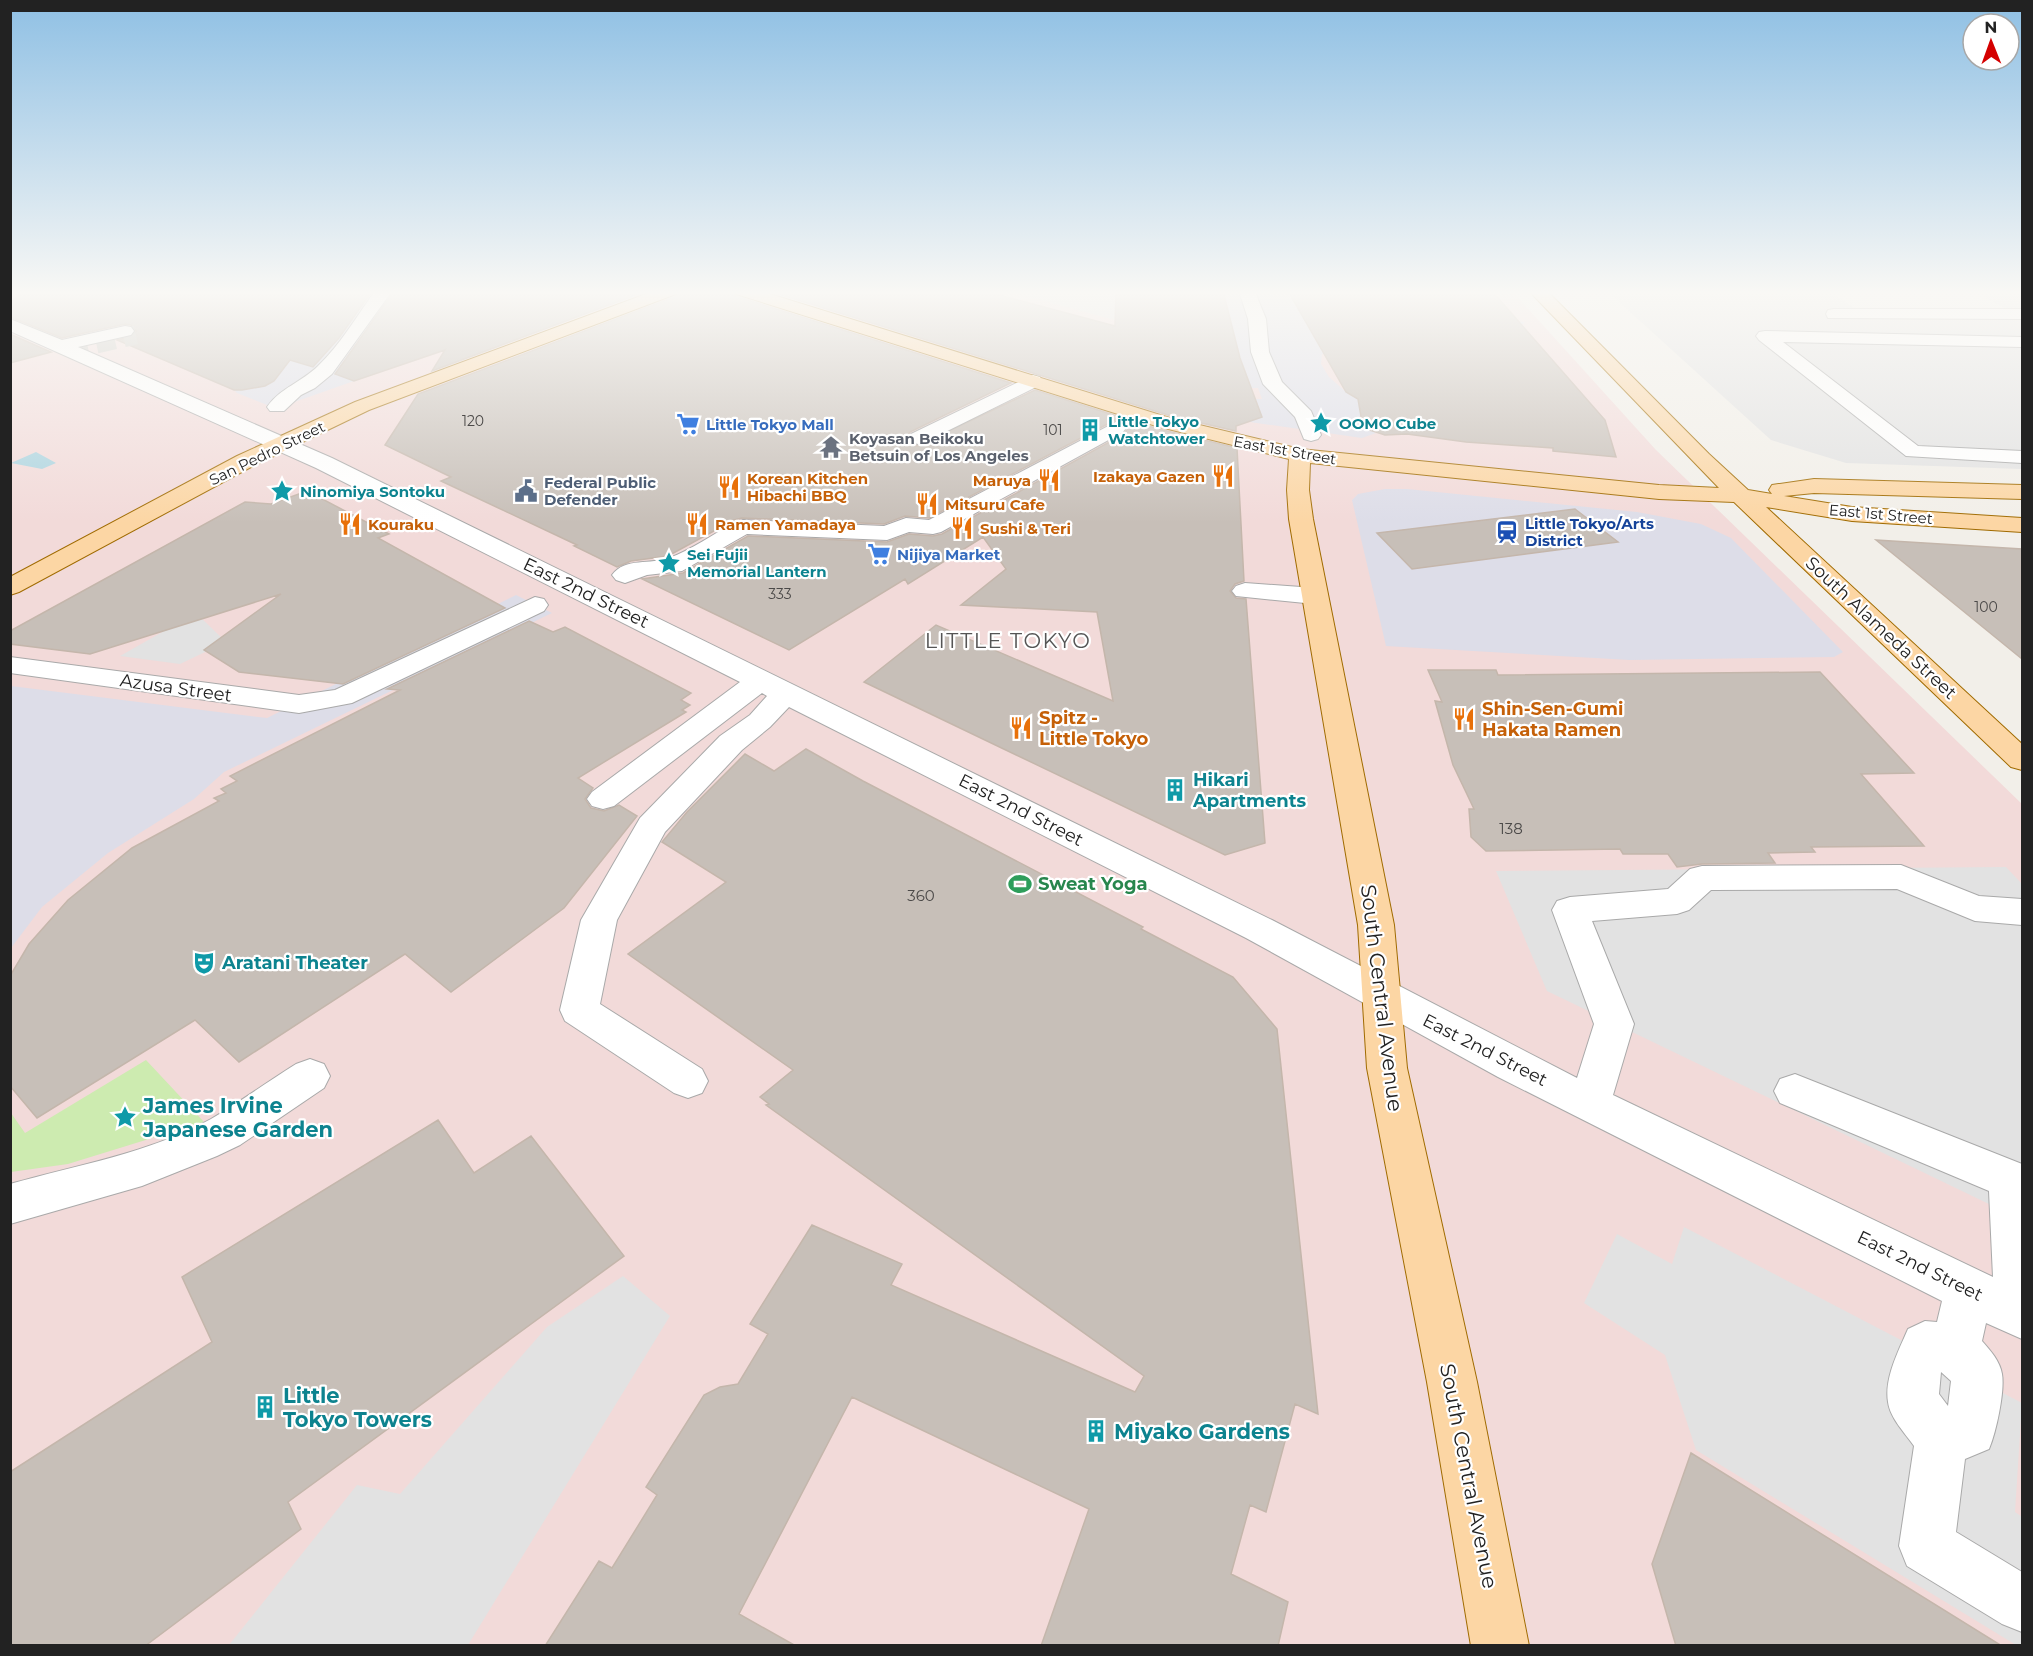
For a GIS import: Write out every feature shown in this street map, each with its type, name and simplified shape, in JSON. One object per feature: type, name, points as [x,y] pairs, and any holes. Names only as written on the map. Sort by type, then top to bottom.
[{"type":"main road","name":"San Pedro Street","points":[[10,587],[245,461],[410,387],[461,368]]},
{"type":"main road","name":"East 1st Street","points":[[992,368],[1228,440],[1306,445],[1651,492],[1740,496],[1852,513],[2022,525]]},
{"type":"main road","name":"South Alameda Street","points":[[1614,368],[1740,496],[2022,760]]},
{"type":"main road","name":"South Central Avenue","points":[[1306,445],[1298,490],[1315,596],[1376,925],[1388,1068],[1452,1382],[1500,1646]]},
{"type":"main road","name":"East 1st Street","points":[[1740,496],[1814,486],[2022,492]]},
{"type":"street","name":"East 2nd Street","points":[[111,368],[324,463],[1259,929],[1383,998],[1512,1065],[1968,1291],[2021,1315]]},
{"type":"street","points":[[277,407],[326,368]]},
{"type":"street","points":[[1267,368],[1273,384],[1304,415],[1306,445]]},
{"type":"street","points":[[1806,368],[1913,452],[2022,457]]},
{"type":"street","points":[[918,438],[1033,381]]},
{"type":"street","points":[[625,575],[643,568],[673,566],[743,527],[887,533],[906,525],[933,527],[1116,428]]},
{"type":"street","points":[[1245,591],[1315,596]]},
{"type":"street","name":"Azusa Street","points":[[10,665],[299,704],[342,697],[535,605]]},
{"type":"street","points":[[603,798],[774,687]]},
{"type":"street","points":[[688,1081],[579,1010],[599,920],[652,825],[731,743],[760,721],[774,687]]},
{"type":"street","points":[[1590,1102],[1614,1024],[1570,910],[1677,901],[1702,878],[1900,877],[1975,908],[2022,912]]},
{"type":"street","points":[[10,1204],[26,1202],[142,1167],[202,1143],[225,1132],[310,1076]]},
{"type":"street","points":[[1795,1091],[2017,1184],[2021,1315]]},
{"type":"street","points":[[1968,1291],[1956,1348],[1977,1374],[1971,1431],[1941,1440],[1927,1546],[2022,1604]]},
{"type":"shaded area","points":[[11,368],[1582,368],[1656,450],[2022,804],[2022,1645],[11,1646]]},
{"type":"shaded area","points":[[283,368],[352,368],[346,378],[354,381],[286,405],[267,405],[234,390],[253,389],[274,381]]},
{"type":"shaded area","points":[[1242,368],[1324,368],[1329,377],[1345,391],[1361,400],[1362,425],[1376,433],[1362,438],[1243,421],[1260,412],[1253,399],[1262,399],[1258,388],[1249,388]]},
{"type":"shaded area","points":[[1692,368],[2022,368],[2022,469],[1846,463],[1771,440]]},
{"type":"shaded area","points":[[1385,489],[1407,489],[1637,512],[1701,524],[1731,538],[1843,652],[1834,657],[1630,660],[1386,646],[1352,500],[1358,494]],"holes":[[[1574,509],[1616,542],[1413,569],[1378,533]]]},
{"type":"shaded area","points":[[516,595],[552,613],[224,772],[194,799],[108,853],[42,907],[11,948],[11,686],[267,718]]},
{"type":"shaded area","points":[[196,613],[226,642],[180,664],[120,656]]},
{"type":"shaded area","points":[[2006,867],[2022,884],[2022,1220],[1547,991],[1496,871]]},
{"type":"shaded area","points":[[1684,1227],[2022,1403],[2015,1512],[2022,1517],[2022,1645],[2016,1645],[1696,1450],[1665,1355],[1584,1303],[1617,1234],[1672,1264]]},
{"type":"shaded area","points":[[623,1276],[670,1316],[468,1645],[229,1645],[357,1485],[400,1494],[547,1327]]},
{"type":"green space","name":"James Irvine Japanese Garden","points":[[146,1060],[204,1122],[68,1164],[11,1172],[11,1113],[25,1133]]},
{"type":"water","points":[[36,452],[56,463],[42,469],[11,463]]},
{"type":"building","points":[[183,368],[284,368],[274,381],[265,386],[234,390]]},
{"type":"building","points":[[339,368],[391,368],[354,381],[335,374]]},
{"type":"building","points":[[486,368],[964,368],[1011,383],[910,432],[906,439],[910,444],[917,446],[1035,390],[1155,428],[1237,448],[1244,581],[1235,584],[1230,591],[1236,598],[1246,599],[1265,843],[1225,855],[864,682],[936,625],[1113,701],[1097,612],[961,605],[1006,569],[983,537],[908,584],[905,579],[789,650],[642,579],[683,573],[748,536],[887,542],[909,534],[933,536],[942,534],[1124,434],[1128,428],[1124,422],[1115,420],[929,518],[905,516],[884,524],[742,518],[734,520],[668,556],[631,561],[617,567],[574,546],[577,545],[441,481],[451,477],[385,445],[418,394]]},
{"type":"building","points":[[1018,368],[1244,368],[1262,417],[1236,426],[1236,431],[1171,416]]},
{"type":"building","points":[[1332,368],[1560,368],[1605,420],[1616,457],[1553,451],[1553,448],[1466,442],[1407,434],[1385,435],[1363,428],[1358,399],[1346,392]]},
{"type":"building","points":[[307,491],[389,534],[378,538],[505,608],[343,684],[239,672],[204,650],[281,594],[90,654],[10,644],[10,631],[245,502],[271,504]]},
{"type":"building","points":[[1575,509],[1618,542],[1412,569],[1377,533]]},
{"type":"building","points":[[1876,540],[2022,549],[2022,659]]},
{"type":"building","points":[[529,621],[553,632],[565,627],[691,693],[681,700],[690,705],[682,710],[686,712],[578,778],[593,788],[585,799],[591,808],[604,811],[619,805],[637,816],[564,908],[451,992],[405,954],[239,1062],[195,1020],[37,1118],[10,1086],[10,976],[29,944],[68,900],[132,848],[219,801],[214,798],[226,793],[221,789],[237,781],[230,776],[400,690],[387,689]]},
{"type":"building","points":[[1428,670],[1496,670],[1498,675],[1820,672],[1914,773],[1861,774],[1924,846],[1811,847],[1815,852],[1768,853],[1775,863],[1702,864],[1677,867],[1668,854],[1623,854],[1620,849],[1486,851],[1471,837],[1469,809],[1474,809],[1453,765],[1435,701],[1442,702]]},
{"type":"building","points":[[806,749],[1233,977],[1277,1029],[1318,1414],[1295,1404],[1266,1512],[1250,1505],[1231,1574],[1288,1602],[1278,1646],[1041,1646],[1089,1509],[852,1397],[739,1614],[796,1646],[545,1646],[599,1561],[612,1568],[657,1495],[646,1487],[704,1395],[720,1387],[738,1384],[768,1334],[750,1324],[812,1225],[902,1264],[891,1285],[1135,1392],[1144,1376],[766,1105],[769,1104],[760,1097],[793,1070],[628,954],[726,882],[662,842],[687,812],[745,754],[774,771]]},
{"type":"building","name":"Little Tokyo Towers","points":[[438,1120],[474,1173],[531,1136],[624,1256],[288,1502],[301,1529],[145,1646],[10,1646],[10,1472],[212,1342],[182,1277]]},
{"type":"building","points":[[1691,1453],[2002,1646],[1676,1646],[1652,1564]]},
{"type":"place","name":"OOMO Cube","points":[[1321,423]]},
{"type":"place","name":"Little Tokyo Mall","points":[[688,424]]},
{"type":"place","name":"Little Tokyo Watchtower","points":[[1090,430]]},
{"type":"place","name":"Koyasan Beikoku Betsuin of Los Angeles","points":[[831,447]]},
{"type":"place","name":"Izakaya Gazen","points":[[1223,476]]},
{"type":"place","name":"Maruya","points":[[1049,480]]},
{"type":"place","name":"Korean Kitchen Hibachi BBQ","points":[[729,487]]},
{"type":"place","name":"Ninomiya Sontoku","points":[[282,491]]},
{"type":"place","name":"Federal Public Defender","points":[[526,491]]},
{"type":"place","name":"Mitsuru Cafe","points":[[927,504]]},
{"type":"place","name":"Kouraku","points":[[350,524]]},
{"type":"place","name":"Ramen Yamadaya","points":[[697,524]]},
{"type":"place","name":"Sushi & Teri","points":[[962,528]]},
{"type":"place","name":"Little Tokyo/Arts District","points":[[1507,532]]},
{"type":"place","name":"Nijiya Market","points":[[879,554]]},
{"type":"place","name":"Sei Fujii Memorial Lantern","points":[[669,563]]},
{"type":"place","name":"Shin-Sen-Gumi Hakata Ramen","points":[[1464,719]]},
{"type":"place","name":"Spitz - Little Tokyo","points":[[1021,728]]},
{"type":"place","name":"Hikari Apartments","points":[[1175,790]]},
{"type":"place","name":"Sweat Yoga","points":[[1020,884]]},
{"type":"place","name":"Aratani Theater","points":[[204,963]]},
{"type":"place","name":"James Irvine Japanese Garden","points":[[125,1117]]},
{"type":"place","name":"Little Tokyo Towers","points":[[265,1407]]},
{"type":"place","name":"Miyako Gardens","points":[[1096,1431]]},
{"type":"district","name":"LITTLE TOKYO","points":[[1008,640]]}]
